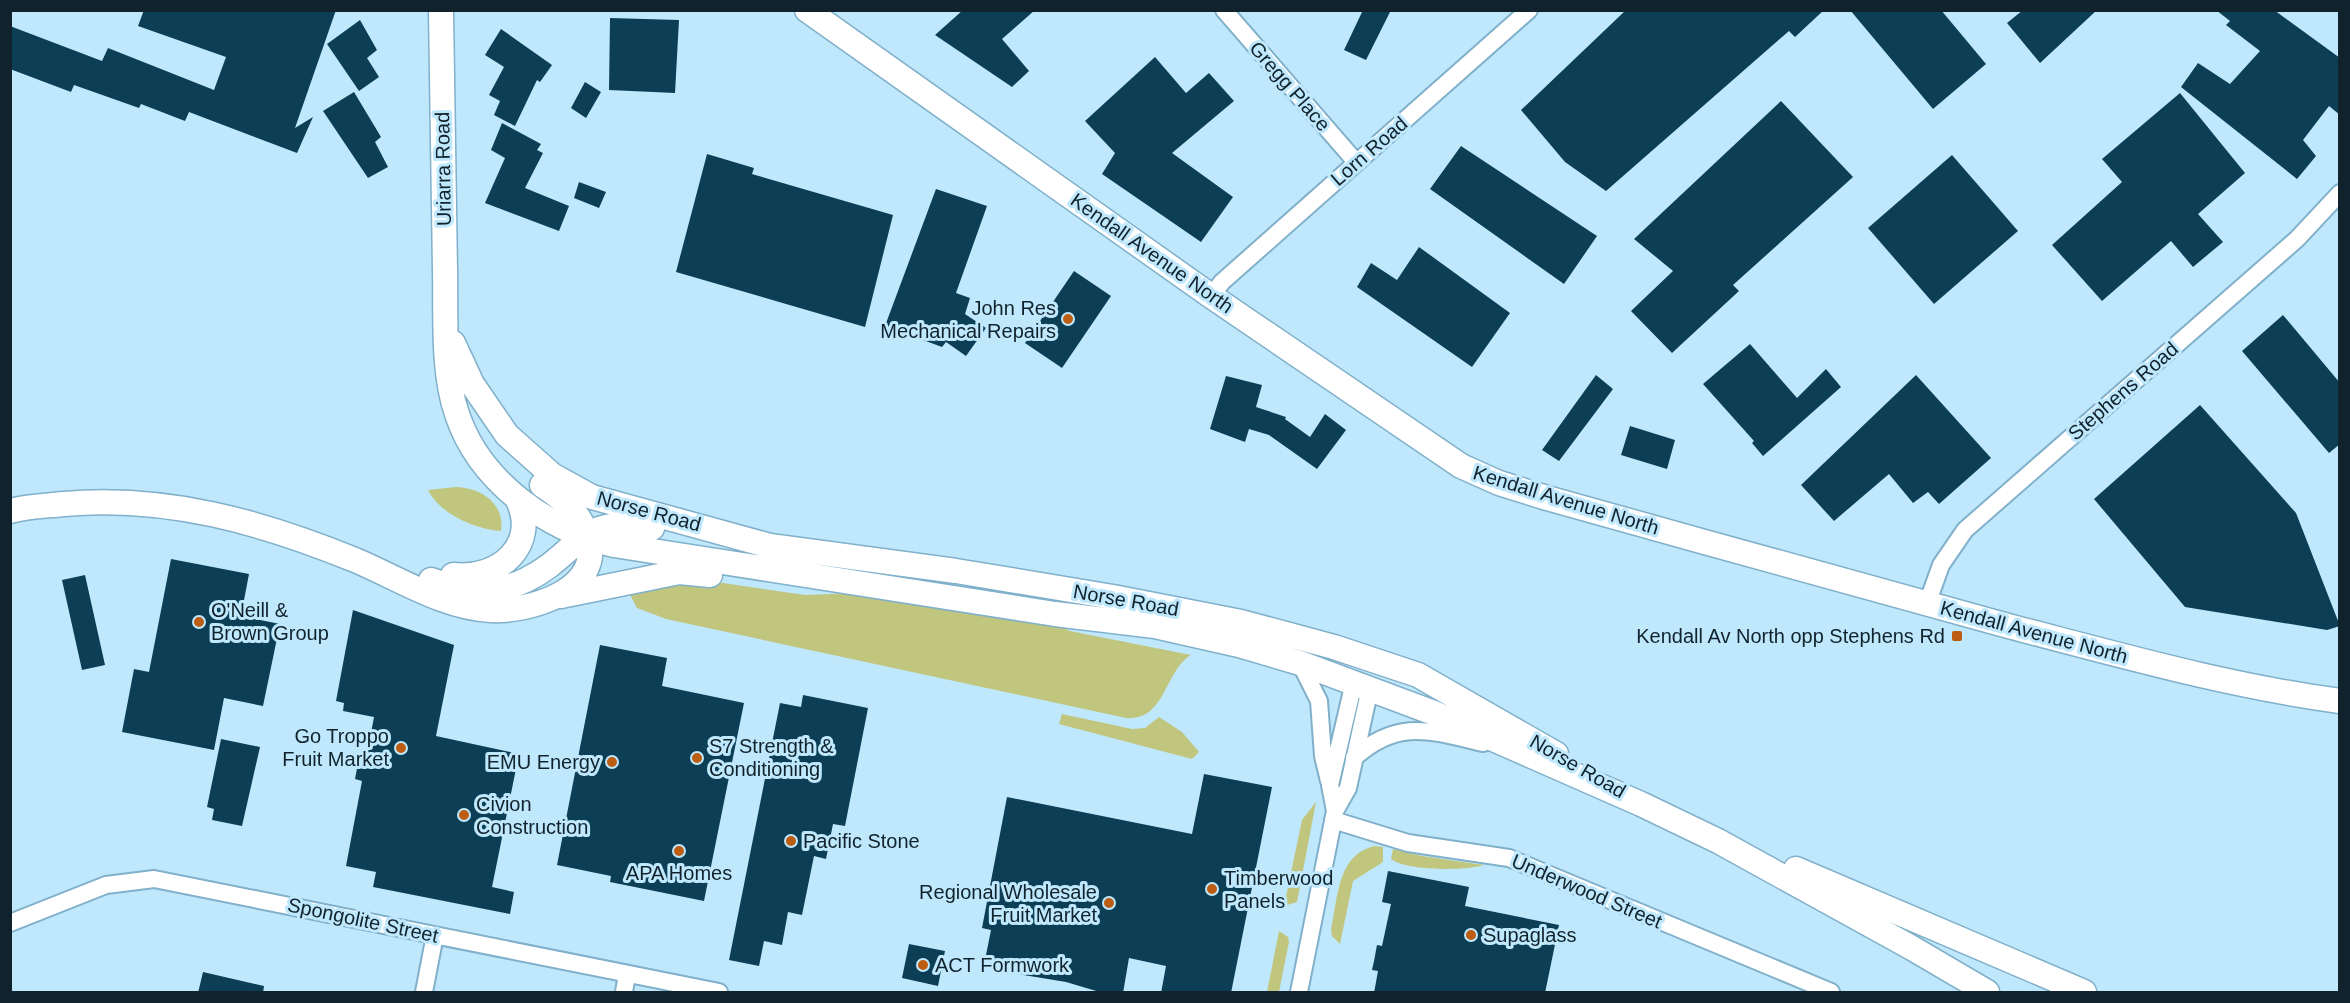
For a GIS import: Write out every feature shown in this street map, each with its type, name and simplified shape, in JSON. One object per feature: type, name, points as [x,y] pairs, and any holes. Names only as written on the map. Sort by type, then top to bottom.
[{"type":"main road","name":"Uriarra Road","points":[[441,10],[446,316]]},
{"type":"main road","name":"Kendall Avenue North","points":[[807,10],[1211,296],[1461,466],[1499,483],[1927,604],[2131,658],[2267,690],[2340,701]]},
{"type":"main road","name":"Norse Road","points":[[446,316],[472,384],[495,422],[518,447],[573,488],[609,503],[711,528],[770,546],[956,571],[1175,608],[1241,622],[1369,658],[1418,675],[1641,804]]},
{"type":"main road","name":"Norse Road","points":[[446,316],[451,390],[457,415],[480,456],[517,498],[550,521],[586,536],[644,550],[855,581],[1054,614],[1155,626],[1239,645],[1300,663],[1362,685],[1641,804],[1718,841],[1878,929],[1987,993]]},
{"type":"main road","points":[[472,384],[507,455],[528,475],[571,506],[586,536],[590,554],[582,575],[573,586],[553,598]]},
{"type":"main road","points":[[353,559],[400,568],[469,575],[498,568],[514,552],[520,537],[523,519],[517,498]]},
{"type":"main road","points":[[10,511],[102,501],[189,508],[260,525],[353,559],[471,608],[511,610],[553,598],[678,572],[804,588],[855,581]]},
{"type":"main road","points":[[400,568],[453,586],[494,590],[527,579],[586,536],[614,525],[632,524],[770,546]]},
{"type":"main road","points":[[1362,685],[1369,658]]},
{"type":"main road","name":"Norse Road","points":[[1718,841],[1795,869],[2084,993]]},
{"type":"street","name":"Gregg Place","points":[[1224,10],[1356,162]]},
{"type":"street","name":"Lorn Road","points":[[1211,296],[1222,282],[1529,10]]},
{"type":"street","name":"Stephens Road","points":[[1927,604],[1941,565],[1965,530],[2297,239],[2340,193]]},
{"type":"street","points":[[1300,663],[1319,701],[1323,756],[1334,815]]},
{"type":"street","points":[[1330,785],[1362,685]]},
{"type":"street","points":[[1299,993],[1334,815],[1348,788],[1354,758],[1362,685]]},
{"type":"street","points":[[1354,758],[1383,736],[1418,730],[1519,752]]},
{"type":"street","name":"Underwood Street","points":[[1334,815],[1408,843],[1509,858],[1576,884],[1831,993]]},
{"type":"street","name":"Spongolite Street","points":[[10,923],[106,885],[154,879],[719,993]]},
{"type":"street","points":[[424,993],[435,935]]},
{"type":"street","points":[[624,993],[627,974]]},
{"type":"green space","points":[[456,487],[475,490],[490,499],[499,513],[501,531],[480,527],[459,519],[433,499],[428,490]]},
{"type":"green space","points":[[716,582],[805,595],[858,593],[1064,628],[1191,655],[1182,662],[1157,704],[1149,712],[1139,717],[1126,718],[666,619],[637,608],[629,593],[665,583]]},
{"type":"green space","points":[[1062,714],[1132,729],[1145,728],[1159,717],[1182,732],[1199,752],[1192,759],[1059,724]]},
{"type":"green space","points":[[1316,802],[1297,902],[1284,906],[1302,820]]},
{"type":"green space","points":[[1375,846],[1383,847],[1383,862],[1353,881],[1340,944],[1332,936],[1331,930],[1341,879],[1353,858],[1362,851]]},
{"type":"green space","points":[[1393,849],[1422,856],[1484,865],[1451,869],[1409,866],[1391,859]]},
{"type":"green space","points":[[1279,931],[1288,937],[1289,942],[1279,992],[1267,992]]},
{"type":"building","points":[[144,10],[336,10],[295,128],[313,117],[297,153],[189,112],[185,121],[141,104],[139,108],[74,85],[71,92],[10,69],[10,26],[102,61],[108,48],[214,90],[226,57],[138,26]]},
{"type":"building","points":[[963,10],[1035,10],[1002,39],[1029,71],[1012,87],[935,35]]},
{"type":"building","points":[[1363,10],[1391,10],[1366,60],[1344,50]]},
{"type":"building","points":[[1626,10],[1824,10],[1795,37],[1789,31],[1606,191],[1565,162],[1521,110]]},
{"type":"building","points":[[1850,10],[1941,10],[1986,64],[1933,109]]},
{"type":"building","points":[[2023,10],[2097,10],[2040,63],[2007,23]]},
{"type":"building","points":[[2216,10],[2274,10],[2340,58],[2340,115],[2329,106],[2303,140],[2316,156],[2297,179],[2181,87],[2198,63],[2230,84],[2260,51],[2226,25],[2230,21]]},
{"type":"building","points":[[610,18],[679,20],[675,93],[609,90]]},
{"type":"building","points":[[360,20],[377,50],[367,58],[379,77],[359,91],[327,44]]},
{"type":"building","points":[[501,29],[552,65],[540,82],[537,80],[515,126],[494,115],[500,101],[489,95],[504,67],[485,55]]},
{"type":"building","points":[[1155,57],[1186,93],[1209,73],[1234,101],[1172,153],[1233,197],[1201,242],[1102,174],[1115,153],[1085,121]]},
{"type":"building","points":[[585,82],[601,92],[586,118],[571,108]]},
{"type":"building","points":[[354,92],[381,137],[375,142],[388,167],[368,178],[323,111]]},
{"type":"building","points":[[2180,93],[2245,173],[2198,214],[2223,242],[2193,267],[2171,241],[2102,301],[2052,245],[2122,182],[2102,159]]},
{"type":"building","points":[[1781,101],[1853,177],[1733,285],[1739,291],[1672,353],[1631,311],[1673,271],[1634,239]]},
{"type":"building","points":[[502,123],[541,144],[537,150],[543,153],[525,188],[569,206],[559,231],[485,203],[505,158],[491,150]]},
{"type":"building","points":[[1461,146],[1597,236],[1564,284],[1430,189]]},
{"type":"building","points":[[707,154],[754,168],[752,174],[893,215],[865,327],[676,272]]},
{"type":"building","points":[[1952,155],[2018,231],[1934,304],[1868,228]]},
{"type":"building","points":[[579,182],[606,192],[599,208],[574,198]]},
{"type":"building","points":[[936,189],[987,206],[956,293],[970,298],[965,314],[986,328],[966,356],[946,342],[942,347],[885,326]]},
{"type":"building","points":[[1419,247],[1510,313],[1472,367],[1357,287],[1371,263],[1397,280]]},
{"type":"building","name":"John Res Mechanical Repairs","points":[[1074,271],[1111,296],[1062,368],[1025,343]]},
{"type":"building","points":[[2283,315],[2340,383],[2340,444],[2329,453],[2242,351]]},
{"type":"building","points":[[1750,344],[1797,398],[1826,369],[1841,387],[1763,456],[1752,443],[1754,441],[1703,384]]},
{"type":"building","points":[[1596,375],[1613,389],[1559,461],[1542,450]]},
{"type":"building","points":[[1916,375],[1991,458],[1939,504],[1928,492],[1913,503],[1889,474],[1834,521],[1801,485]]},
{"type":"building","points":[[1226,376],[1262,385],[1256,407],[1286,417],[1285,419],[1310,437],[1325,414],[1346,430],[1317,469],[1269,435],[1249,429],[1245,442],[1210,429]]},
{"type":"building","points":[[2200,405],[2296,513],[2340,626],[2327,630],[2185,607],[2094,499]]},
{"type":"building","points":[[1630,426],[1675,440],[1667,469],[1621,455]]},
{"type":"building","name":"O'Neill & Brown Group","points":[[171,559],[249,574],[241,616],[280,624],[263,706],[224,698],[214,750],[122,732],[134,669],[149,672]]},
{"type":"building","points":[[85,575],[105,665],[82,670],[62,580]]},
{"type":"building","points":[[353,610],[454,645],[436,736],[519,754],[492,887],[514,892],[510,914],[373,887],[376,872],[346,866],[362,781],[355,779],[359,758],[366,759],[374,717],[343,711],[344,703],[336,701]]},
{"type":"building","points":[[600,645],[667,658],[662,686],[744,703],[704,901],[610,882],[611,876],[557,865]]},
{"type":"building","name":"Pacific Stone","points":[[803,695],[868,708],[845,826],[833,824],[826,859],[814,856],[802,915],[788,912],[782,945],[764,941],[759,966],[729,960],[780,703],[801,707]]},
{"type":"building","points":[[221,739],[260,747],[242,826],[212,820],[214,809],[207,807]]},
{"type":"building","points":[[1204,774],[1272,787],[1231,993],[1161,993],[1166,966],[1129,958],[1123,993],[1103,993],[1066,982],[999,971],[999,969],[984,965],[991,930],[982,928],[1007,797],[1192,834]]},
{"type":"building","name":"Supaglass","points":[[1388,871],[1469,887],[1465,906],[1559,925],[1545,993],[1374,993],[1378,971],[1372,970],[1377,945],[1382,946],[1391,904],[1382,902]]},
{"type":"building","name":"ACT Formwork","points":[[909,944],[945,951],[938,986],[902,978]]},
{"type":"building","points":[[203,972],[264,986],[263,993],[198,993]]},
{"type":"place","name":"John Res Mechanical Repairs","points":[[1068,319]]},
{"type":"place","name":"O'Neill & Brown Group","points":[[199,622]]},
{"type":"place","name":"Kendall Av North opp Stephens Rd","points":[[1957,636]]},
{"type":"place","name":"Go Troppo Fruit Market","points":[[401,748]]},
{"type":"place","name":"S7 Strength & Conditioning","points":[[697,758]]},
{"type":"place","name":"EMU Energy","points":[[612,762]]},
{"type":"place","name":"Civion Construction","points":[[464,815]]},
{"type":"place","name":"Pacific Stone","points":[[791,841]]},
{"type":"place","name":"APA Homes","points":[[679,851]]},
{"type":"place","name":"Timberwood Panels","points":[[1212,889]]},
{"type":"place","name":"Regional Wholesale Fruit Market","points":[[1109,903]]},
{"type":"place","name":"Supaglass","points":[[1471,935]]},
{"type":"place","name":"ACT Formwork","points":[[923,965]]}]
